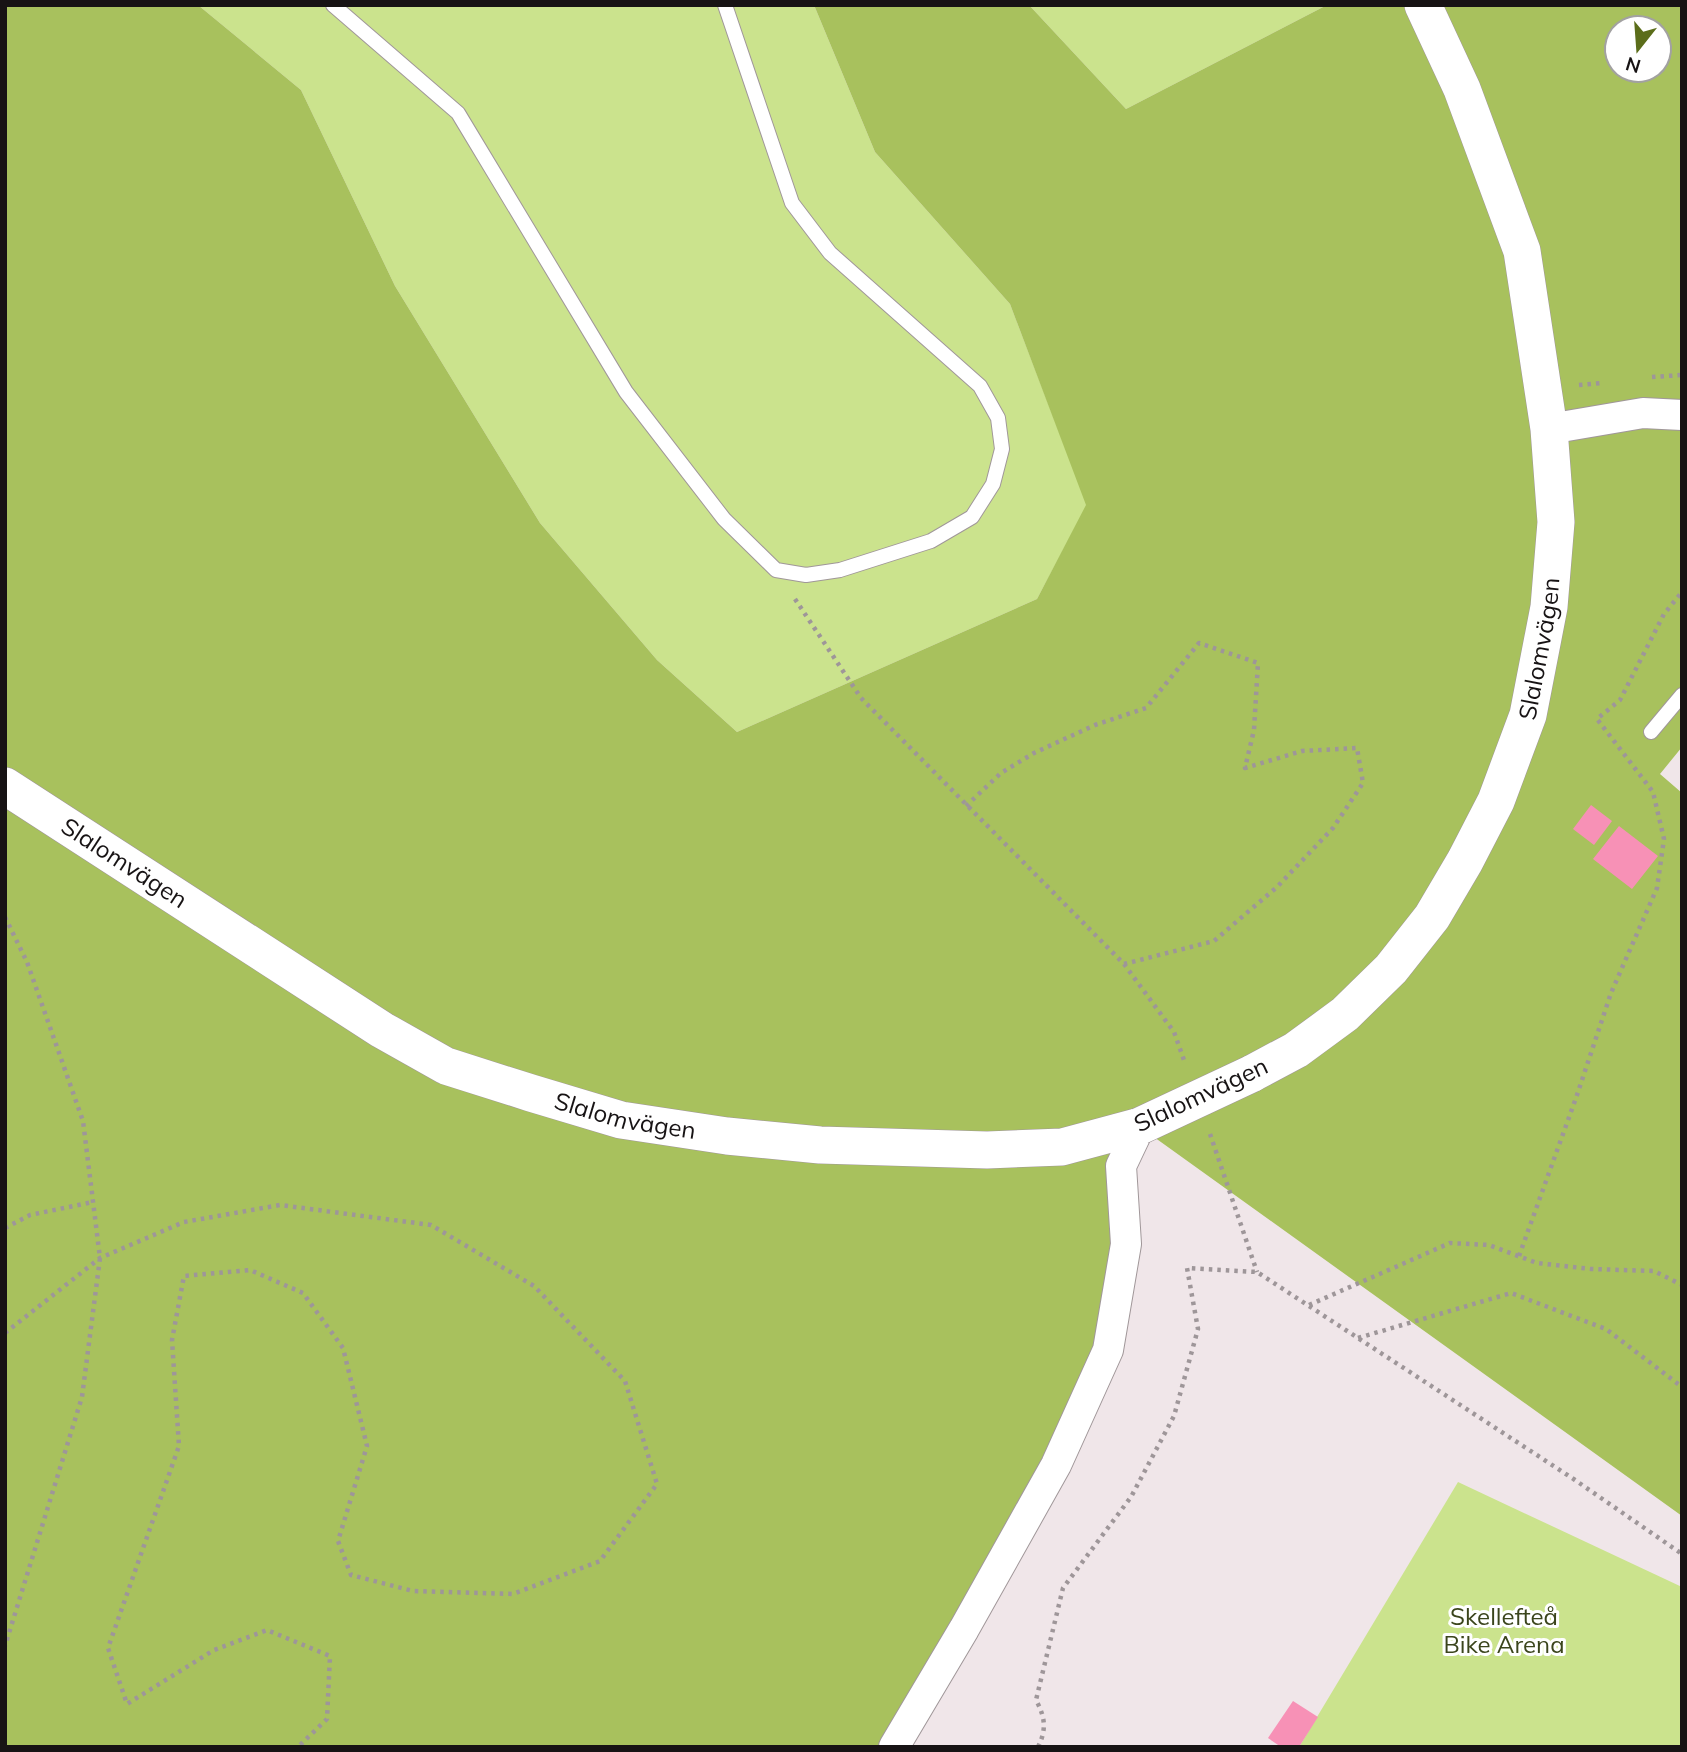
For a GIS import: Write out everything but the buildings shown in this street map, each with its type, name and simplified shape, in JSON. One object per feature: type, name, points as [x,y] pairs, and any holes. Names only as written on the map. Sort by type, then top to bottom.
[{"type":"street","name":"Slalomvägen","points":[[5,786],[382,1030],[446,1066],[621,1120],[727,1136],[820,1145],[987,1150],[1062,1147],[1140,1126],[1296,1050],[1345,1014],[1391,969],[1432,917],[1465,861],[1496,801],[1528,715],[1549,607],[1556,522],[1549,429],[1522,251],[1462,89],[1423,5]]},
{"type":"street","points":[[1549,429],[1643,413],[1682,415]]},
{"type":"street","points":[[894,1747],[1056,1465],[1108,1350],[1126,1244],[1121,1166],[1140,1126]]},
{"type":"lane","points":[[332,5],[457,113],[626,393],[724,519],[776,570],[806,575],[840,570],[931,541],[972,517],[993,484],[1002,449],[998,418],[981,386],[830,253],[792,203],[725,5]]},
{"type":"lane","points":[[1651,732],[1682,695]]},
{"type":"path","points":[[776,570],[861,698],[1124,964],[1174,1032],[1186,1067]]},
{"type":"path","points":[[1519,1256],[1611,993],[1657,888],[1664,839],[1653,792],[1597,719],[1620,700],[1664,614],[1682,592]]},
{"type":"path","points":[[966,806],[1001,772],[1034,753],[1095,725],[1146,708],[1199,643],[1258,663],[1254,730],[1245,768],[1302,751],[1357,748],[1363,783],[1333,828],[1277,887],[1214,941],[1124,964]]},
{"type":"path","points":[[5,918],[27,962],[83,1121],[100,1258],[82,1397],[5,1646]]},
{"type":"path","points":[[1207,1125],[1257,1272]]},
{"type":"path","points":[[5,1228],[30,1215],[93,1202]]},
{"type":"path","points":[[5,1333],[100,1258],[184,1223],[280,1205],[431,1225],[534,1286],[625,1381],[657,1484],[600,1561],[513,1594],[414,1591],[351,1575],[338,1541],[367,1446],[344,1348],[303,1293],[250,1270],[184,1276],[172,1340],[179,1446],[107,1648],[127,1704],[214,1650],[267,1630],[330,1656],[327,1719],[298,1747]]},
{"type":"path","points":[[1308,1305],[1450,1242],[1489,1245],[1537,1263],[1654,1271],[1682,1285]]},
{"type":"path","points":[[1038,1747],[1044,1733],[1044,1714],[1036,1700],[1063,1588],[1131,1497],[1174,1416],[1198,1329],[1187,1268],[1257,1272],[1575,1480],[1682,1554]]},
{"type":"path","points":[[1358,1338],[1511,1293],[1606,1329],[1682,1387]]},
{"type":"green space","points":[[5,5],[198,5],[301,90],[395,286],[540,523],[657,660],[737,732],[1037,599],[1086,505],[1010,304],[875,152],[814,5],[1029,5],[1126,109],[1327,5],[1682,5],[1682,747],[1660,774],[1682,793],[1682,1516],[1140,1127],[1108,1350],[894,1747],[5,1747]]},
{"type":"green space","points":[[198,5],[814,5],[875,152],[1010,304],[1087,505],[1037,599],[737,732],[657,660],[540,523],[395,286],[301,90]]},
{"type":"green space","points":[[1029,5],[1327,5],[1126,109]]},
{"type":"green space","name":"Skellefteå Bike Arena","points":[[1458,1482],[1682,1587],[1682,1747],[1299,1747]]}]
